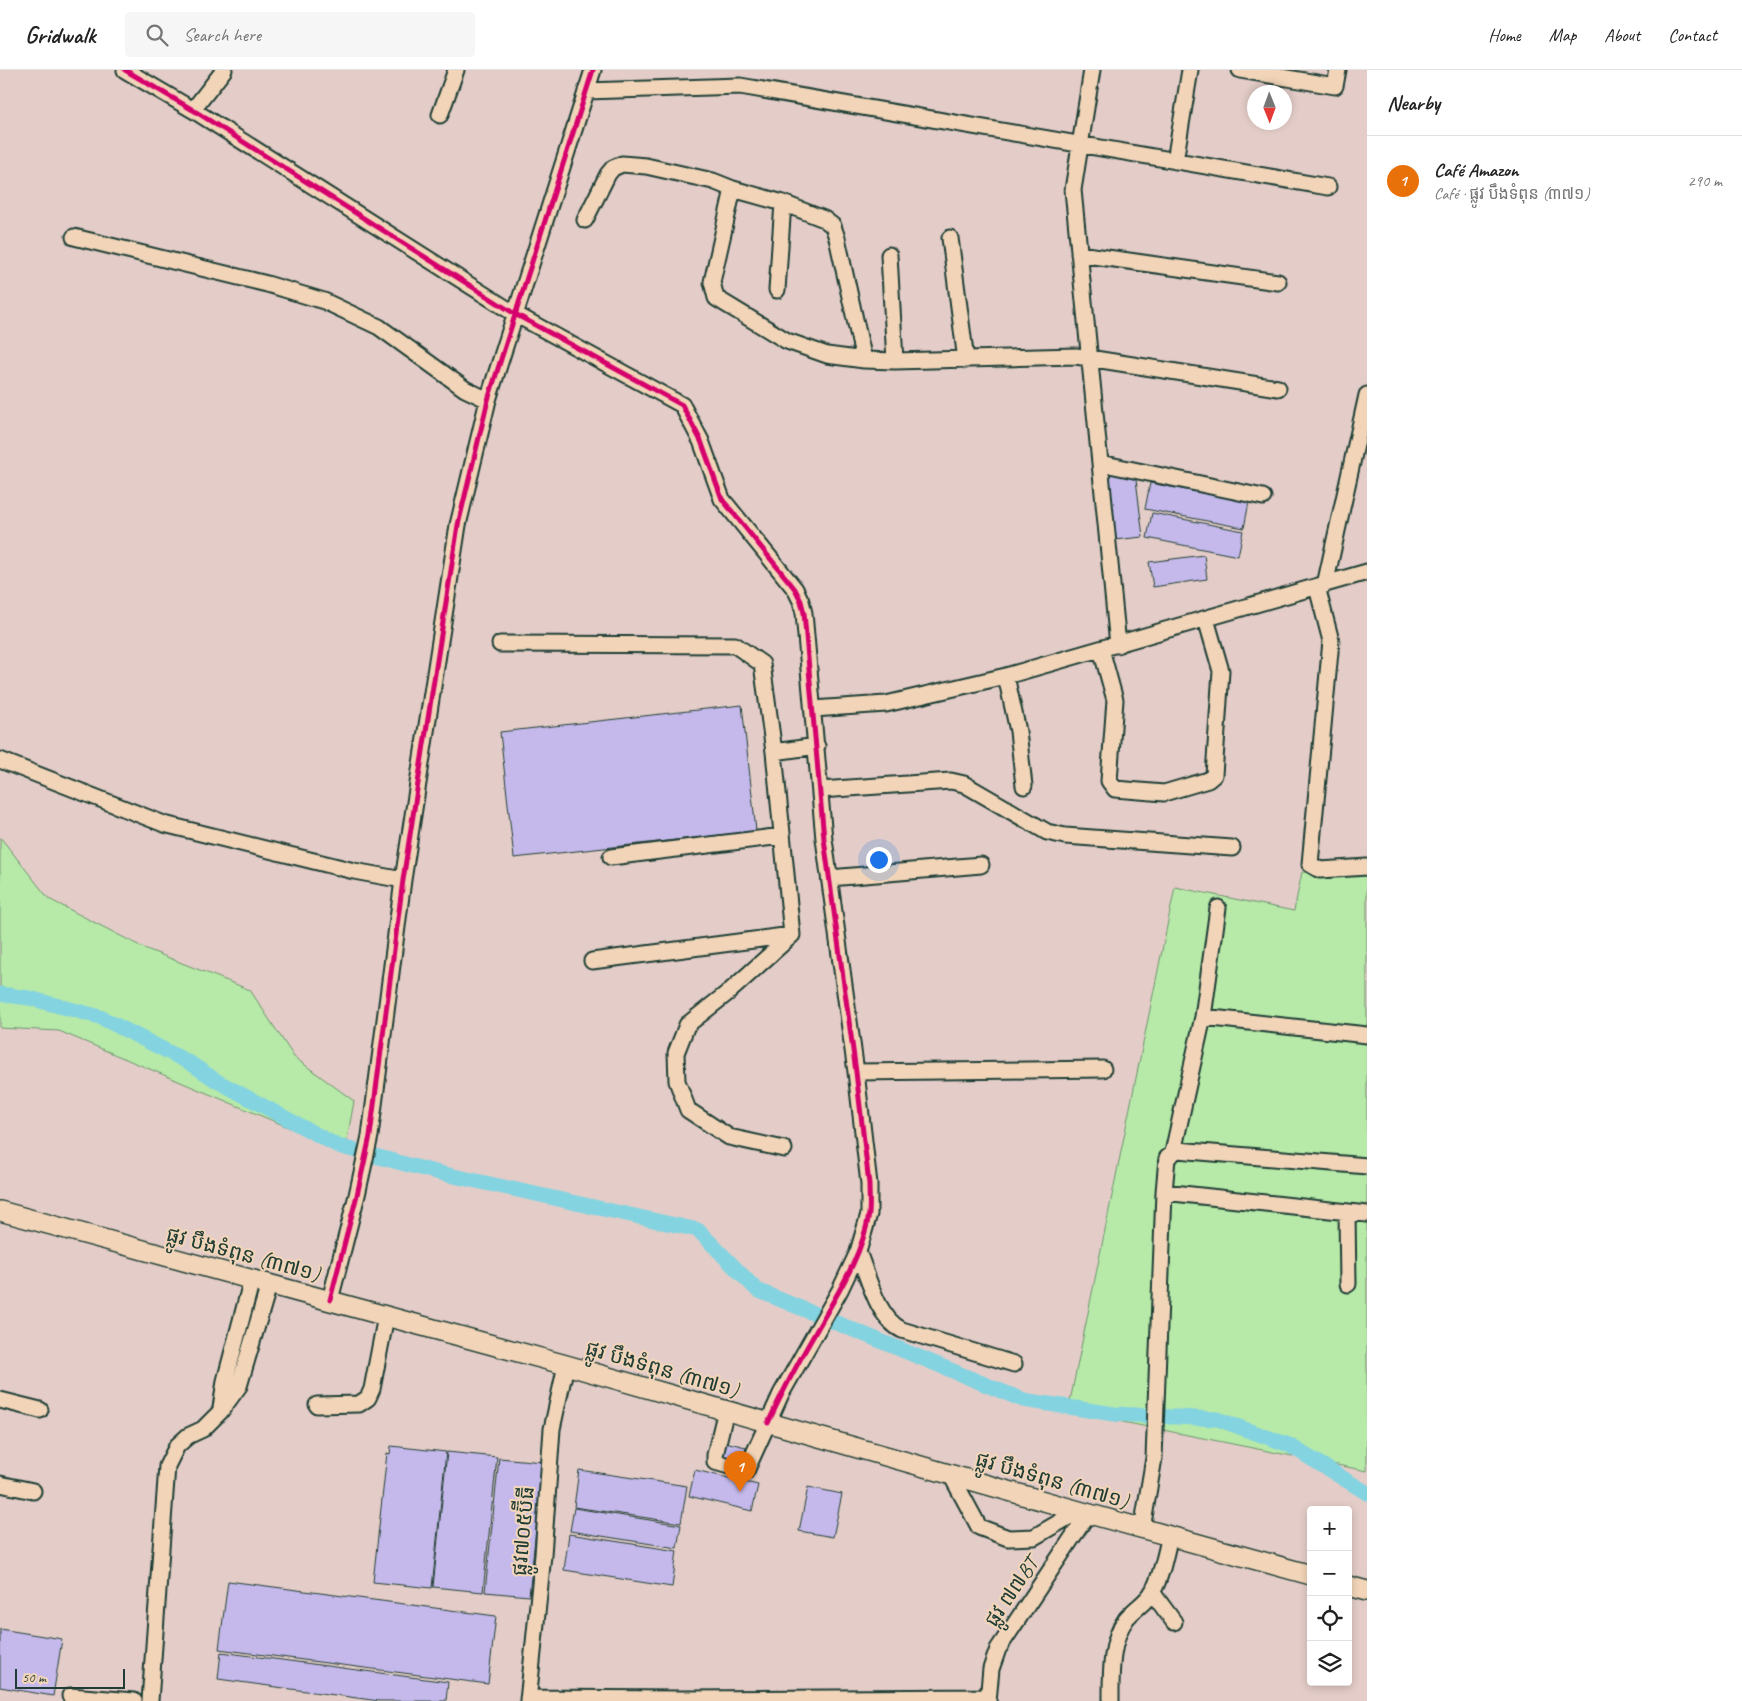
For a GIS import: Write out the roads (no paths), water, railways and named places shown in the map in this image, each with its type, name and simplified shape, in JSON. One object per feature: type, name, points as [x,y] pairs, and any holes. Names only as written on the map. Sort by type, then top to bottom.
[{"type":"main road","name":"ផ្លូវ បឹងទំពុន (៣៧១)","points":[[0,1211],[566,1365],[1307,1574]]},
{"type":"main road","points":[[1352,1587],[1367,1591]]},
{"type":"street","points":[[125,70],[193,110],[515,314],[682,405],[701,441],[722,499],[795,589],[801,600],[804,613],[830,878],[869,1184],[869,1214],[858,1252],[840,1290],[812,1337],[768,1423],[748,1469],[744,1472],[715,1462],[714,1455],[726,1410]]},
{"type":"street","points":[[193,110],[224,70]]},
{"type":"street","points":[[440,115],[456,70]]},
{"type":"street","points":[[330,1300],[370,1136],[403,880],[458,525],[488,400],[593,70]]},
{"type":"street","points":[[1092,70],[1073,190],[1118,645]]},
{"type":"street","points":[[1175,161],[1190,70]]},
{"type":"street","points":[[1240,70],[1335,86],[1338,70]]},
{"type":"street","points":[[586,91],[740,86],[1328,187]]},
{"type":"street","points":[[585,220],[608,174],[613,168],[622,164],[646,166],[713,181],[733,189],[782,203],[824,219],[833,226],[837,238],[864,360]]},
{"type":"street","points":[[733,189],[712,282],[716,298],[787,341],[827,355],[864,360],[966,360],[1076,356],[1278,388]]},
{"type":"street","points":[[777,290],[782,203]]},
{"type":"street","points":[[74,237],[267,284],[324,301],[378,327],[465,389],[488,400]]},
{"type":"street","points":[[950,238],[966,360]]},
{"type":"street","points":[[1079,254],[1278,282]]},
{"type":"street","points":[[889,255],[895,361]]},
{"type":"street","points":[[1367,395],[1321,586],[1331,641],[1310,864],[1320,870],[1367,866]]},
{"type":"street","points":[[1100,463],[1263,498]]},
{"type":"street","points":[[813,709],[886,704],[1006,676],[1367,572]]},
{"type":"street","points":[[1101,649],[1116,700],[1109,781],[1115,789],[1164,793],[1208,780],[1214,775],[1221,671],[1206,619]]},
{"type":"street","points":[[500,644],[735,645],[762,664],[774,752],[792,935]]},
{"type":"street","points":[[1006,676],[1018,731],[1024,786]]},
{"type":"street","points":[[774,752],[817,746]]},
{"type":"street","points":[[0,760],[164,824],[354,871],[403,880]]},
{"type":"street","points":[[820,790],[951,781],[964,784],[1047,832],[1065,836],[1232,848]]},
{"type":"street","points":[[611,857],[782,836]]},
{"type":"street","points":[[830,878],[981,865]]},
{"type":"street","points":[[1142,1528],[1154,1458],[1164,1192],[1167,1158],[1172,1152],[1203,1017],[1218,908]]},
{"type":"street","points":[[592,961],[792,935]]},
{"type":"street","points":[[784,1149],[729,1137],[688,1110],[677,1081],[676,1054],[687,1025],[730,991],[792,935]]},
{"type":"street","points":[[1203,1017],[1367,1035]]},
{"type":"street","points":[[856,1072],[1103,1069]]},
{"type":"street","points":[[1172,1152],[1177,1150],[1367,1166]]},
{"type":"street","points":[[1164,1192],[1367,1214]]},
{"type":"street","points":[[1347,1212],[1348,1284]]},
{"type":"street","points":[[858,1252],[878,1304],[894,1326],[1014,1364]]},
{"type":"street","points":[[150,1701],[167,1466],[177,1446],[188,1436],[203,1429],[220,1412],[238,1386],[260,1282]]},
{"type":"street","points":[[317,1405],[358,1404],[368,1398],[372,1389],[386,1316]]},
{"type":"street","name":"ផ្លូវ៧០៥ប៊ីធី","points":[[528,1699],[543,1555],[552,1429],[566,1365]]},
{"type":"street","points":[[0,1400],[40,1410]]},
{"type":"street","points":[[951,1475],[979,1527],[1008,1538],[1034,1537],[1084,1512]]},
{"type":"street","points":[[0,1484],[33,1491]]},
{"type":"street","name":"ផ្លូវ ៧៧BT","points":[[988,1699],[991,1669],[998,1649],[1084,1512]]},
{"type":"street","points":[[1111,1701],[1110,1667],[1120,1632],[1126,1619],[1152,1592],[1162,1566],[1170,1536]]},
{"type":"street","points":[[1152,1592],[1174,1622]]},
{"type":"street","points":[[70,1696],[134,1701]]},
{"type":"street","points":[[528,1699],[988,1699]]},
{"type":"waterway","points":[[0,994],[29,998],[100,1017],[190,1063],[217,1081],[338,1146],[431,1171],[698,1230],[757,1290],[1023,1400],[1114,1414],[1217,1419],[1289,1445],[1367,1493]]},
{"type":"place","name":"Café Amazon","points":[[740,1492]]}]
